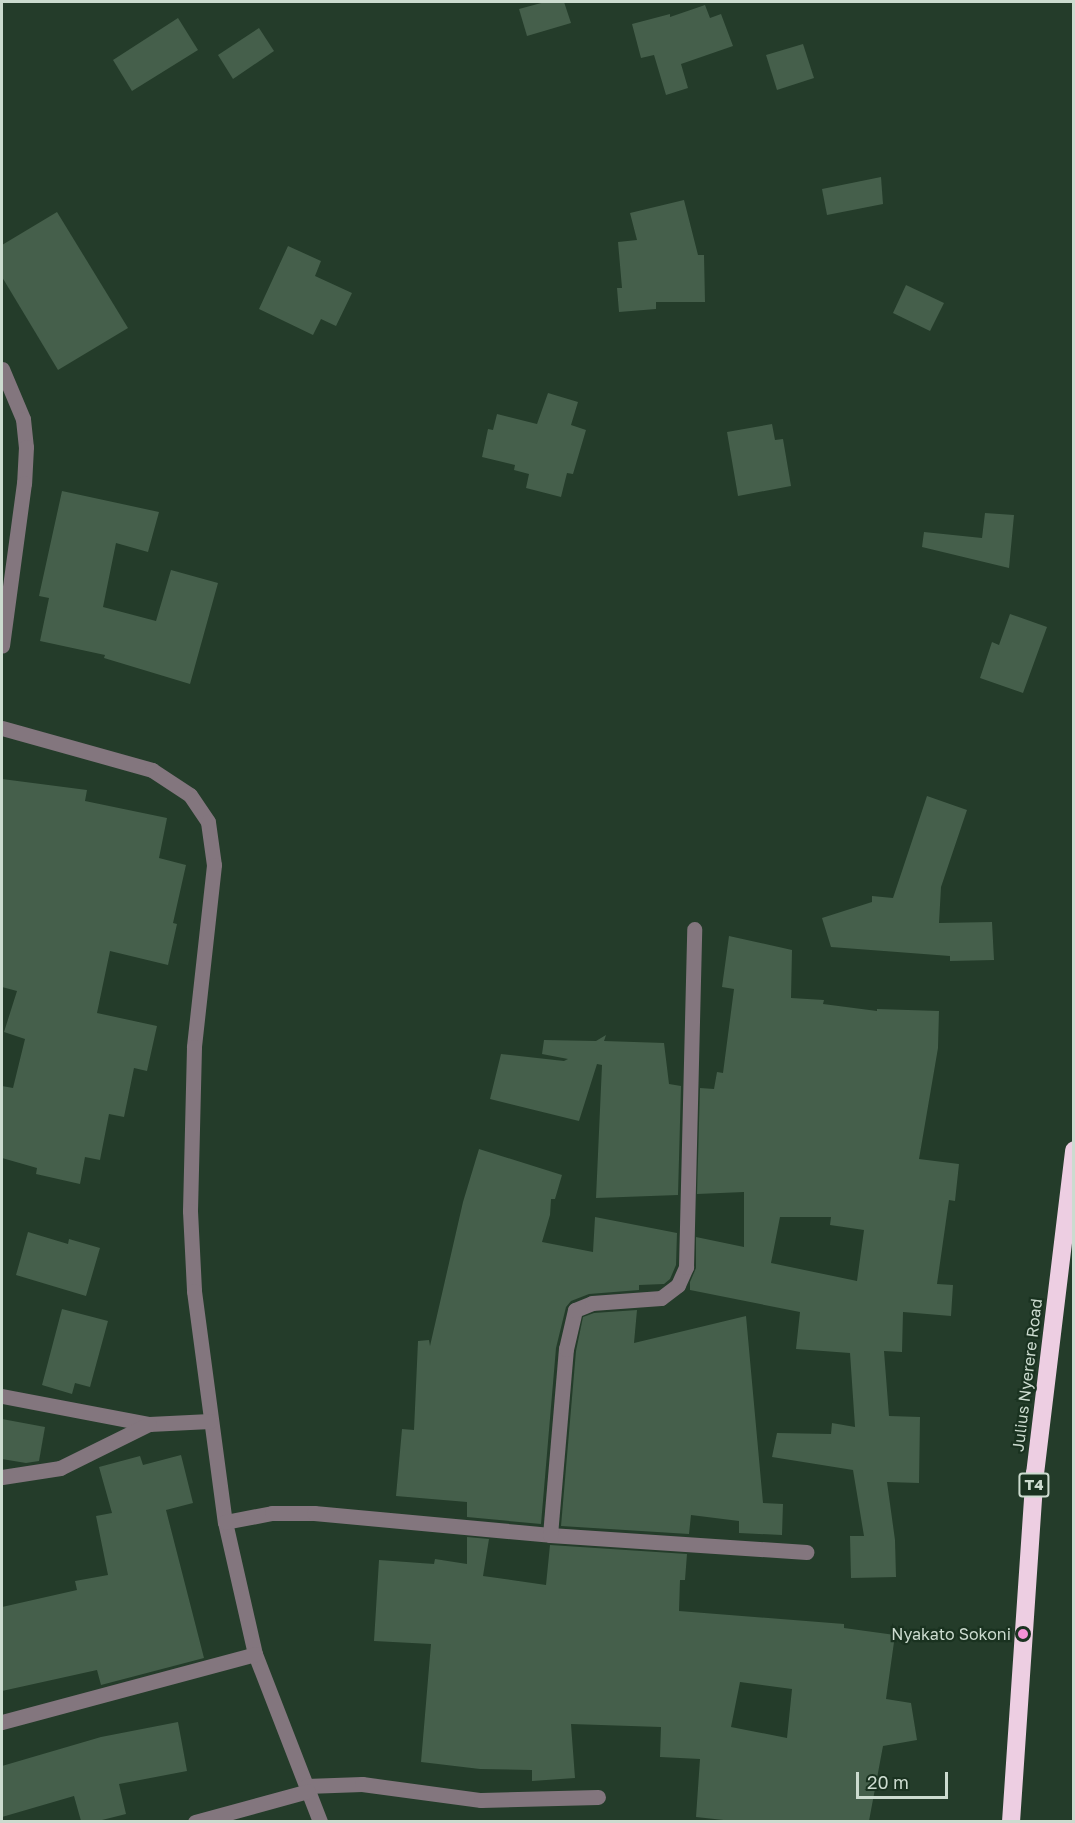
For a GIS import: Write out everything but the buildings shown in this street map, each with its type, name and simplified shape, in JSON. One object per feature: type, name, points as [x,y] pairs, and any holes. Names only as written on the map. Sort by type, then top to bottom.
[{"type":"highway","name":"Julius Nyerere Road","points":[[1011,1821],[1035,1474],[1074,1150]]},
{"type":"street","points":[[2,369],[23,419],[26,447],[24,483],[2,646]]},
{"type":"street","points":[[2,728],[152,770],[190,795],[208,822],[214,865],[194,1047],[190,1211],[194,1291],[225,1522],[255,1654],[320,1821]]},
{"type":"street","points":[[550,1535],[566,1349],[575,1310],[592,1303],[661,1298],[678,1286],[686,1267],[694,929]]},
{"type":"street","points":[[2,1396],[149,1424],[210,1421]]},
{"type":"street","points":[[2,1477],[60,1468],[149,1424]]},
{"type":"street","points":[[225,1522],[272,1513],[314,1513],[550,1535],[806,1552]]},
{"type":"street","points":[[2,1722],[255,1654]]},
{"type":"street","points":[[195,1821],[307,1789],[362,1784],[481,1800],[598,1797]]},
{"type":"place","name":"Nyakato Sokoni","points":[[1023,1634]]}]
